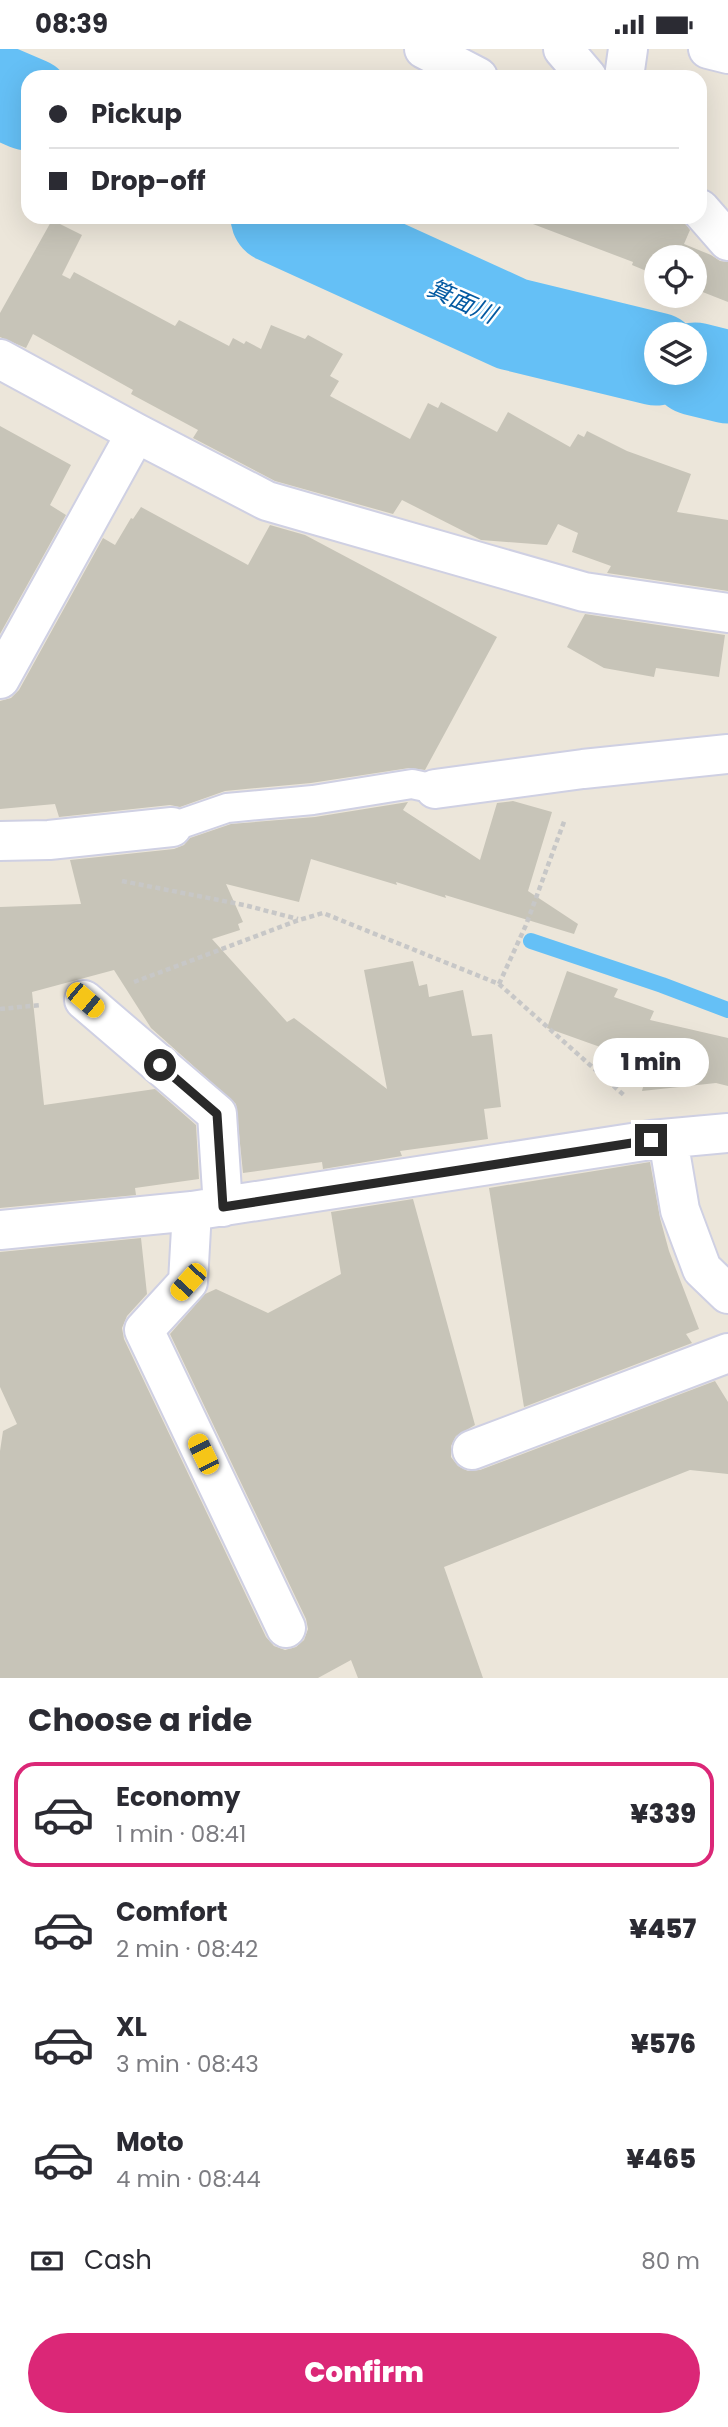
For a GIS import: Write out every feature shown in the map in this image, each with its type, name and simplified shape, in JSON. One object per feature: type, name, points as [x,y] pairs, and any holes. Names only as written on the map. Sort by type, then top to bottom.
[{"type":"street","points":[[424,49],[464,70]]},
{"type":"street","points":[[563,49],[581,70]]},
{"type":"street","points":[[625,70],[628,49]]},
{"type":"street","points":[[708,49],[728,54]]},
{"type":"street","points":[[707,217],[728,241]]},
{"type":"street","points":[[0,359],[267,501],[584,592],[728,613]]},
{"type":"street","points":[[0,679],[136,433]]},
{"type":"street","points":[[435,789],[583,769],[728,754]]},
{"type":"street","points":[[0,841],[50,840],[172,827]]},
{"type":"street","points":[[85,1000],[217,1114],[208,1209],[188,1282],[144,1330],[286,1628]]},
{"type":"street","points":[[0,1230],[208,1209],[660,1140],[728,1133]]},
{"type":"street","points":[[660,1140],[702,1269],[728,1294]]},
{"type":"street","points":[[472,1450],[728,1353]]},
{"type":"lane","points":[[172,827],[227,808],[313,800],[412,784],[435,789]]},
{"type":"path","points":[[499,984],[526,925],[583,769]]},
{"type":"path","points":[[114,880],[244,905],[299,920]]},
{"type":"path","points":[[0,1009],[85,1000],[323,913],[499,984],[635,1105],[660,1140]]},
{"type":"building","points":[[50,224],[60,224],[82,235],[62,275],[70,279],[74,272],[175,326],[179,320],[229,346],[233,338],[261,349],[271,325],[305,339],[308,335],[343,354],[330,376],[339,381],[330,396],[410,439],[428,403],[438,408],[441,402],[497,432],[508,412],[570,447],[578,434],[584,437],[587,431],[627,451],[691,474],[677,512],[728,520],[728,591],[607,573],[611,566],[572,552],[578,533],[558,524],[547,545],[481,540],[402,500],[393,514],[275,481],[193,438],[198,430],[131,394],[133,390],[33,334],[26,348],[0,337],[0,313]]},
{"type":"building","points":[[533,224],[685,224],[690,230],[684,244],[686,245],[644,245],[644,270],[632,265],[633,262]]},
{"type":"building","points":[[707,253],[720,261],[728,262],[728,302],[707,294]]},
{"type":"building","points":[[0,426],[71,465],[50,505],[66,515],[0,634]]},
{"type":"building","points":[[141,507],[248,565],[270,525],[305,535],[497,637],[425,770],[409,768],[311,783],[225,791],[180,807],[170,805],[59,817],[55,804],[0,809],[0,701],[11,698],[19,690],[103,538],[115,545]]},
{"type":"building","points":[[585,614],[725,635],[719,677],[656,668],[654,677],[604,668],[567,647]]},
{"type":"building","points":[[513,801],[552,812],[528,891],[578,924],[574,934],[445,895],[446,898],[311,859],[299,902],[226,884],[243,922],[238,924],[240,930],[212,939],[287,1022],[294,1018],[387,1089],[364,970],[413,961],[419,986],[427,984],[429,997],[463,990],[472,1036],[492,1034],[501,1107],[484,1109],[488,1139],[400,1151],[402,1156],[323,1169],[322,1162],[243,1173],[236,1104],[151,1028],[114,970],[32,992],[44,1105],[155,1089],[196,1125],[199,1179],[135,1188],[136,1195],[0,1208],[0,907],[81,904],[70,860],[174,849],[184,845],[190,838],[231,824],[315,817],[408,802],[403,810],[480,860],[497,803]]},
{"type":"building","points":[[567,971],[618,989],[614,997],[654,1011],[650,1020],[728,1038],[728,1086],[716,1083],[642,1091],[646,1076],[599,1059],[603,1048],[547,1028]]},
{"type":"building","points":[[650,1162],[669,1251],[699,1329],[686,1334],[692,1343],[524,1407],[489,1188]]},
{"type":"building","points":[[413,1199],[475,1425],[456,1436],[451,1446],[451,1457],[458,1466],[468,1471],[480,1470],[715,1381],[728,1402],[728,1474],[690,1470],[444,1567],[483,1678],[358,1678],[351,1660],[318,1678],[0,1678],[0,1451],[3,1431],[17,1424],[0,1387],[0,1252],[141,1238],[147,1294],[127,1316],[122,1328],[124,1339],[266,1637],[274,1646],[285,1650],[296,1647],[304,1640],[308,1629],[306,1619],[170,1334],[205,1294],[216,1289],[268,1313],[341,1274],[331,1212]]},
{"type":"waterway","name":"箕面川","points":[[0,92],[21,101]]},
{"type":"waterway","name":"箕面川","points":[[292,224],[512,324],[644,356]]},
{"type":"waterway","name":"箕面川","points":[[707,372],[728,377]]},
{"type":"waterway","points":[[531,941],[728,1010]]},
{"type":"route","points":[[160,1065],[217,1114],[223,1207],[651,1140]]}]
